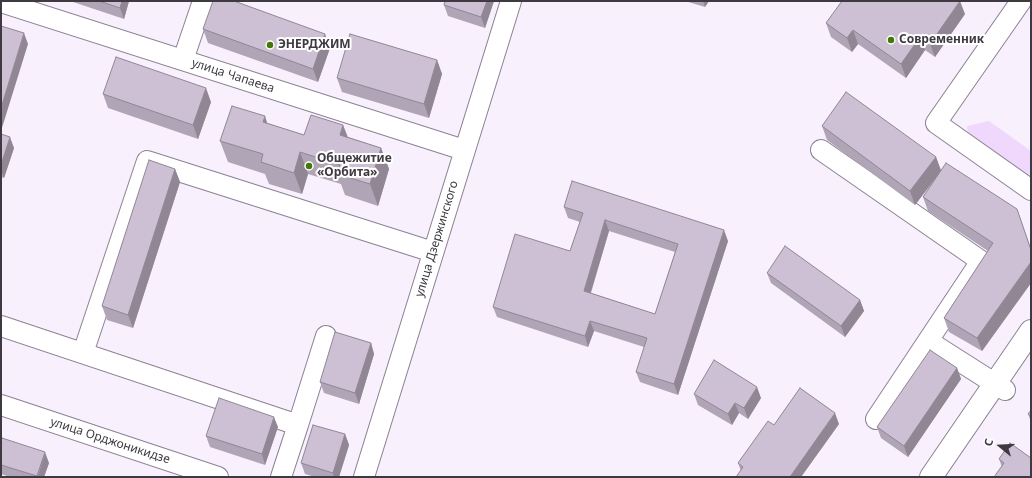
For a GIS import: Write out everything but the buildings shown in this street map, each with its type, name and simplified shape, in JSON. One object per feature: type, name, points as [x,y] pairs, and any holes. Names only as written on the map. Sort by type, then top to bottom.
[{"type":"main road","points":[[947,477],[1031,331]]},
{"type":"main road","points":[[931,477],[1000,387],[1031,352]]},
{"type":"street","points":[[183,60],[203,1]]},
{"type":"street","name":"улица Дзержинского","points":[[364,477],[511,1]]},
{"type":"street","points":[[1021,1],[936,123],[1031,190]]},
{"type":"street","name":"улица Чапаева","points":[[1,2],[464,150]]},
{"type":"street","points":[[821,150],[981,261],[876,419]]},
{"type":"street","points":[[83,353],[147,161],[433,252]]},
{"type":"street","points":[[1,323],[83,353],[298,425]]},
{"type":"street","points":[[281,477],[326,336]]},
{"type":"street","points":[[928,341],[1000,387]]},
{"type":"street","name":"улица Орджоникидзе","points":[[1,405],[218,477]]},
{"type":"shaded area","points":[[989,121],[1031,151],[1031,178],[968,136],[967,126]]},
{"type":"place","name":"Современник","points":[[891,40]]},
{"type":"place","name":"ЭНЕРДЖИМ","points":[[270,45]]},
{"type":"place","name":"Общежитие «Орбита»","points":[[309,166]]}]
